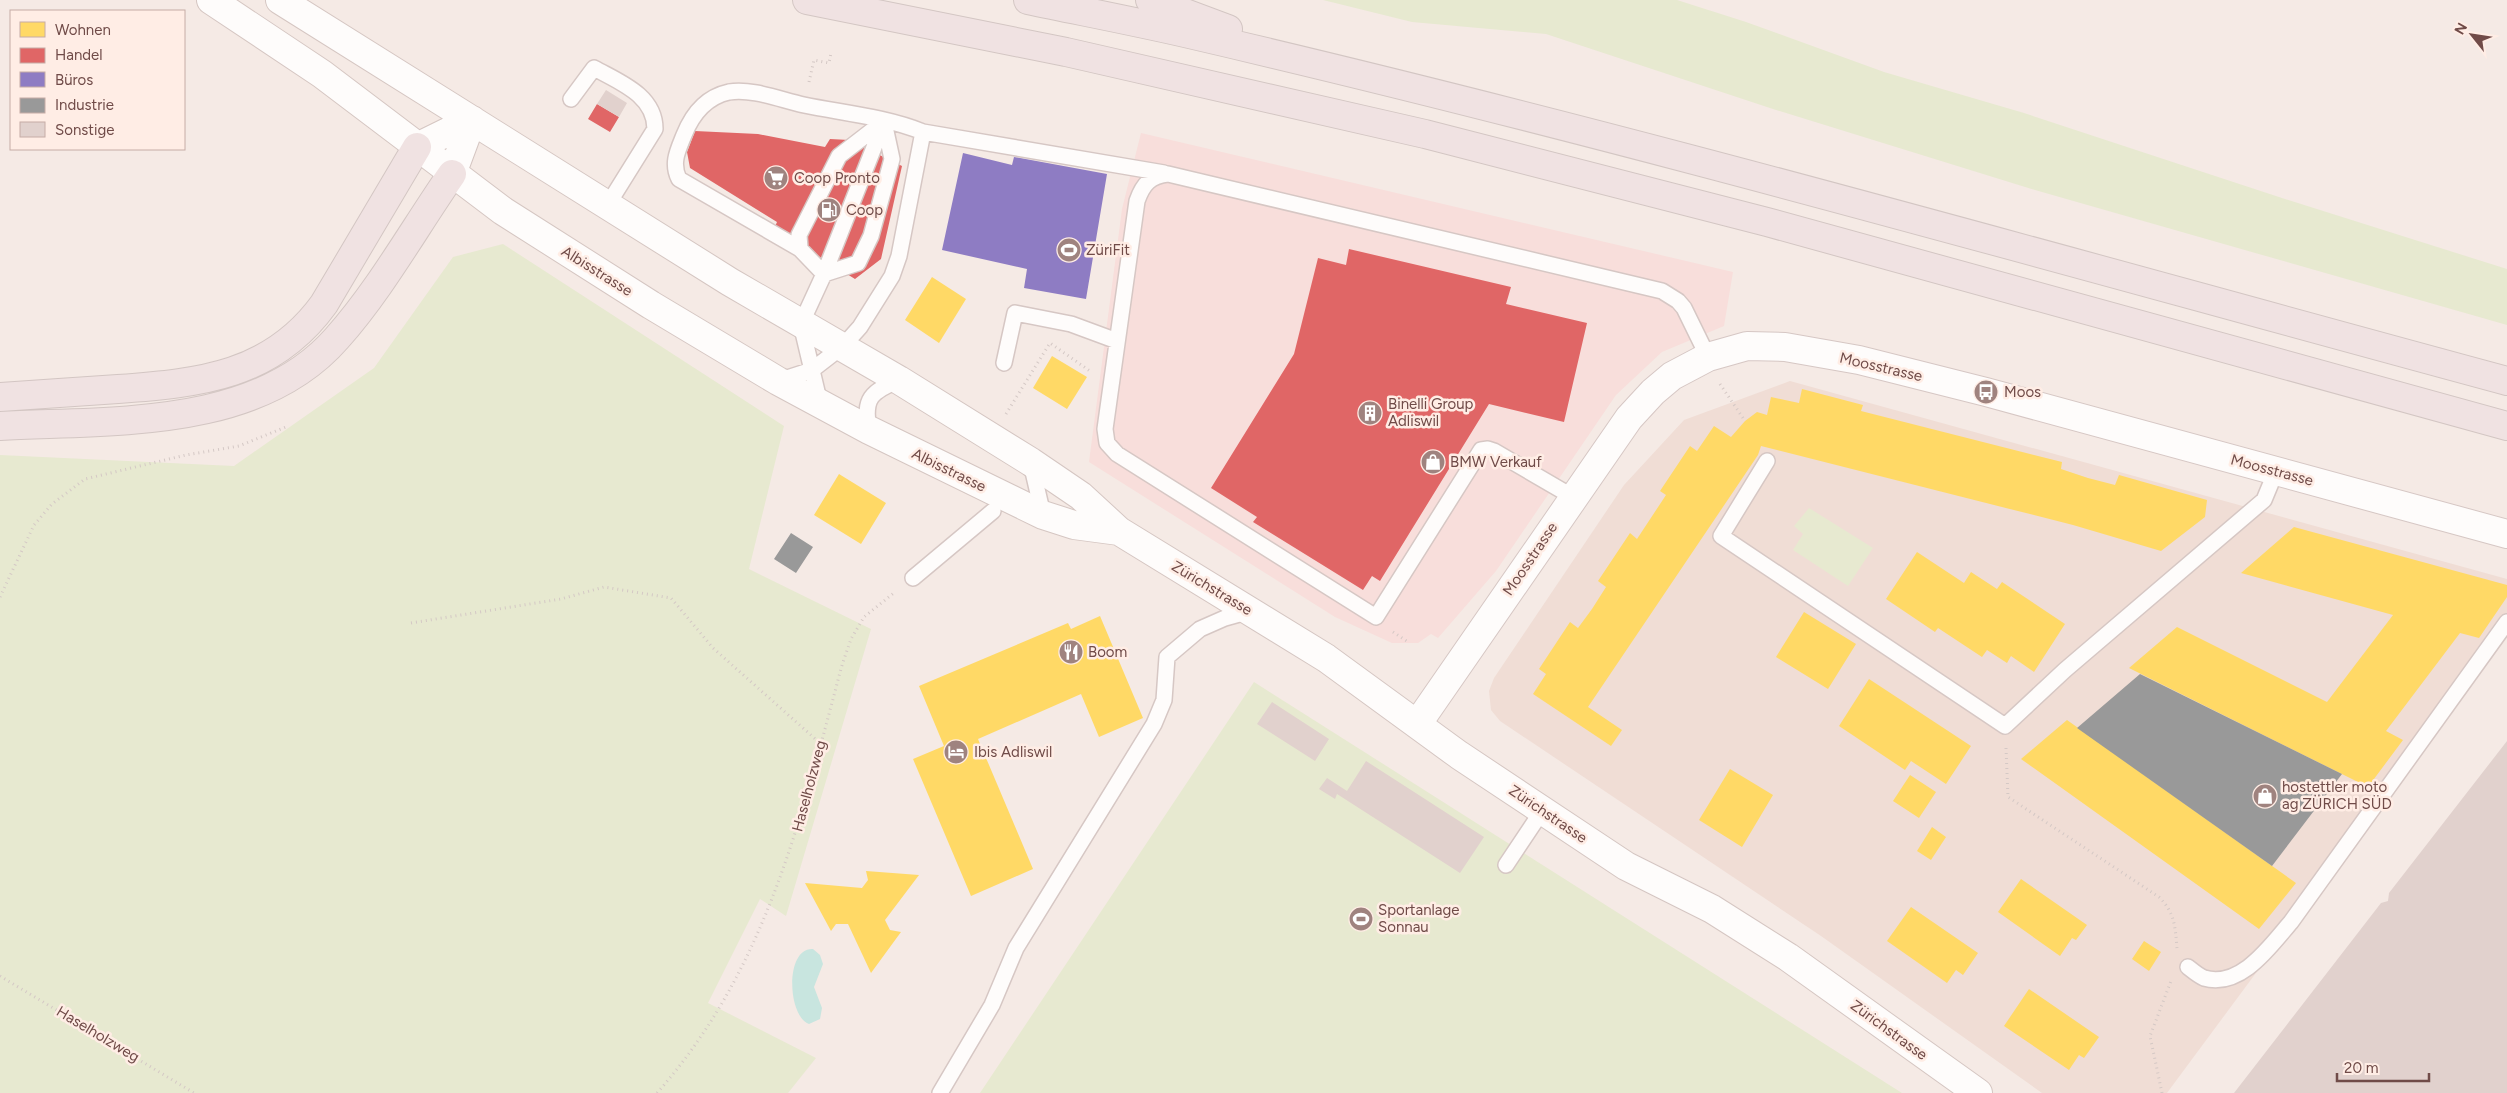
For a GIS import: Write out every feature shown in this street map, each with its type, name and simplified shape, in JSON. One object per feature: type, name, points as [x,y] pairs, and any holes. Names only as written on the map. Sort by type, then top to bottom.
[{"type":"highway","points":[[806,0],[1066,52],[1425,134],[1767,222],[2507,426]]},
{"type":"highway","points":[[1028,0],[1180,31],[1759,176],[2507,381]]},
{"type":"highway","points":[[1150,0],[1179,9],[1312,63]]},
{"type":"highway","points":[[0,397],[190,383],[238,370],[269,356],[290,342],[324,304],[417,147]]},
{"type":"highway","points":[[0,426],[142,418],[186,413],[238,402],[277,387],[306,368],[337,339],[452,174]]},
{"type":"main road","name":"Albisstrasse","points":[[211,0],[322,74],[503,211],[642,300],[778,381],[869,430],[1001,506]]},
{"type":"main road","points":[[280,0],[607,206],[801,324],[843,346],[1031,462]]},
{"type":"main road","points":[[417,147],[472,120]]},
{"type":"main road","points":[[452,174],[472,120]]},
{"type":"main road","name":"Moosstrasse","points":[[1418,723],[1629,418],[1653,392],[1672,376],[1708,356],[1747,346],[1766,345],[1859,360],[1986,392],[2507,534]]},
{"type":"main road","name":"Zürichstrasse","points":[[1031,462],[1081,496],[1119,531],[1326,658],[1418,723],[1459,755],[1626,866],[1712,909],[1788,957],[1971,1091]]},
{"type":"main road","name":"Zürichstrasse","points":[[1001,506],[1044,515],[1074,525],[1119,531]]},
{"type":"lane","points":[[571,99],[594,68],[638,93],[655,118],[655,129],[607,206]]},
{"type":"lane","points":[[824,274],[800,249],[679,179],[674,166],[675,158],[695,114],[704,104],[717,96],[744,92],[923,132],[1168,174],[1662,291],[1678,301],[1684,308],[1708,356]]},
{"type":"lane","points":[[800,249],[799,234],[839,156],[884,122]]},
{"type":"lane","points":[[824,274],[858,263],[872,236],[892,160],[884,122]]},
{"type":"lane","points":[[820,404],[801,324],[824,274],[884,122]]},
{"type":"lane","points":[[778,381],[812,370],[843,346],[860,326],[896,265],[923,132]]},
{"type":"lane","points":[[1168,174],[1155,175],[1147,181],[1137,201],[1105,429],[1107,443],[1116,454],[1376,616],[1481,450],[1488,449],[1494,451],[1573,497]]},
{"type":"lane","points":[[1004,363],[1015,313],[1071,324],[1118,341]]},
{"type":"lane","points":[[869,430],[866,406],[870,397],[877,390],[899,380]]},
{"type":"lane","points":[[1031,462],[1044,515]]},
{"type":"lane","points":[[1767,462],[1721,536],[2005,726],[2065,670],[2264,500],[2276,471]]},
{"type":"lane","points":[[913,578],[1001,506]]},
{"type":"lane","points":[[940,1093],[992,1005],[1016,948],[1154,724],[1164,700],[1167,657],[1200,630],[1224,618],[1250,611]]},
{"type":"lane","points":[[2188,968],[2204,978],[2225,980],[2249,967],[2270,946],[2291,922],[2507,622]]},
{"type":"lane","points":[[1506,865],[1542,811]]},
{"type":"path","points":[[815,60],[829,63],[831,53]]},
{"type":"path","points":[[1004,416],[1050,343],[1111,385]]},
{"type":"path","points":[[1719,383],[1744,421]]},
{"type":"path","points":[[0,597],[34,525],[52,504],[85,479],[186,455],[239,446],[286,427]]},
{"type":"path","name":"Haselholzweg","points":[[657,1093],[695,1044],[735,979],[770,907],[796,834],[842,665],[851,639],[864,618],[913,578]]},
{"type":"path","points":[[412,623],[561,599],[604,587],[672,598],[713,648],[821,744]]},
{"type":"path","points":[[2005,726],[2008,797],[2160,897],[2170,908],[2175,925],[2176,955]]},
{"type":"path","name":"Haselholzweg","points":[[0,976],[194,1093]]},
{"type":"path","points":[[2162,1093],[2150,1036],[2171,978]]},
{"type":"shaded area","points":[[1141,133],[1733,272],[1724,326],[1662,352],[1616,395],[1496,571],[1438,638],[1431,634],[1418,643],[1392,643],[1335,617],[1089,462],[1122,209]]},
{"type":"shaded area","points":[[1790,381],[2507,579],[2507,634],[2167,1093],[2042,1093],[1821,936],[1500,721],[1491,710],[1489,691],[1494,678],[1624,485],[1684,420]]},
{"type":"green space","points":[[1323,0],[1677,0],[1746,22],[1884,72],[2024,113],[2285,199],[2507,269],[2507,325],[2035,190],[1773,109],[1546,34],[1412,22]]},
{"type":"green space","points":[[503,244],[784,426],[749,569],[871,629],[786,916],[760,899],[708,1003],[816,1058],[788,1093],[0,1093],[0,455],[234,466],[374,368],[453,257]]},
{"type":"green space","points":[[1809,508],[1873,548],[1848,586],[1793,550],[1803,534],[1794,526]]},
{"type":"green space","name":"Sportanlage Sonnau","points":[[1254,682],[1902,1093],[980,1093]]},
{"type":"water","points":[[813,949],[820,955],[823,964],[814,987],[822,1008],[820,1019],[809,1024],[796,1009],[792,983],[797,959],[804,951]]},
{"type":"building: Wohnen","points":[[932,277],[966,299],[939,343],[905,320]]},
{"type":"building: Wohnen","points":[[1052,356],[1087,377],[1067,409],[1033,388]]},
{"type":"building: Wohnen","points":[[1802,389],[1863,405],[1861,411],[2062,462],[2061,469],[2088,478],[2115,485],[2119,475],[2207,500],[2205,517],[2161,551],[2073,525],[1761,446],[1758,455],[1588,707],[1622,730],[1611,746],[1533,694],[1546,674],[1539,669],[1570,622],[1578,628],[1592,609],[1606,587],[1598,581],[1630,533],[1637,539],[1666,495],[1660,491],[1690,446],[1697,451],[1714,426],[1731,437],[1745,421],[1757,412],[1767,415],[1771,397],[1799,403]]},
{"type":"building: Wohnen","points":[[839,474],[886,503],[861,544],[814,515]]},
{"type":"building: Wohnen","points":[[2294,527],[2507,585],[2507,597],[2479,638],[2460,633],[2386,731],[2403,740],[2368,787],[2129,668],[2177,627],[2327,702],[2393,615],[2241,573]]},
{"type":"building: Wohnen","points":[[1917,552],[1964,583],[1971,572],[1997,589],[2002,582],[2065,624],[2034,672],[2011,656],[2007,663],[1987,650],[1982,657],[1938,628],[1935,632],[1886,599]]},
{"type":"building: Wohnen","points":[[1804,612],[1856,644],[1828,689],[1776,657]]},
{"type":"building: Wohnen","name":"Ibis Adliswil","points":[[1100,616],[1143,718],[1099,737],[1081,694],[978,739],[1033,869],[971,896],[913,759],[944,746],[919,686],[1068,623],[1071,629]]},
{"type":"building: Wohnen","points":[[1869,679],[1971,746],[1946,784],[1911,761],[1905,770],[1839,726]]},
{"type":"building: Wohnen","points":[[2067,720],[2296,883],[2259,929],[2021,759]]},
{"type":"building: Wohnen","points":[[1730,769],[1773,795],[1742,847],[1699,820]]},
{"type":"building: Wohnen","points":[[1910,775],[1936,792],[1919,818],[1893,801]]},
{"type":"building: Wohnen","points":[[1932,827],[1946,837],[1931,860],[1917,851]]},
{"type":"building: Wohnen","points":[[866,871],[919,875],[885,920],[890,930],[901,932],[871,973],[848,924],[836,924],[831,931],[805,883],[862,888],[868,880]]},
{"type":"building: Wohnen","points":[[2021,879],[2087,925],[2076,940],[2072,938],[2060,956],[1998,912]]},
{"type":"building: Wohnen","points":[[1911,907],[1978,953],[1963,975],[1956,970],[1947,983],[1887,941]]},
{"type":"building: Wohnen","points":[[2144,941],[2161,952],[2149,971],[2132,959]]},
{"type":"building: Wohnen","points":[[2029,989],[2099,1037],[2084,1058],[2079,1055],[2069,1070],[2004,1026]]},
{"type":"building: Handel","points":[[597,104],[619,117],[610,132],[588,119]]},
{"type":"building: Handel","points":[[695,131],[758,134],[825,147],[830,139],[849,140],[902,166],[881,259],[855,279],[774,229],[777,222],[690,168],[687,152]]},
{"type":"building: Handel","name":"Binelli Group Adliswil","points":[[1349,249],[1511,287],[1506,304],[1587,323],[1564,422],[1489,404],[1380,581],[1372,576],[1363,590],[1253,522],[1257,517],[1211,488],[1294,354],[1318,258],[1346,265]]},
{"type":"building: Büros","points":[[963,153],[1012,165],[1014,157],[1107,174],[1086,299],[1024,288],[1027,269],[942,250]]},
{"type":"building: Industrie","points":[[791,533],[813,547],[796,573],[774,559]]},
{"type":"building: Industrie","points":[[2140,674],[2342,774],[2272,866],[2077,728]]},
{"type":"building: Sonstige","points":[[606,90],[627,103],[619,117],[597,104]]},
{"type":"building: Sonstige","points":[[1272,702],[1329,739],[1315,761],[1257,724]]},
{"type":"building: Sonstige","points":[[2507,741],[2507,1093],[2234,1093],[2381,903],[2388,901],[2389,893]]},
{"type":"building: Sonstige","points":[[1366,761],[1484,837],[1460,873],[1337,794],[1335,799],[1319,789],[1327,778],[1347,791]]},
{"type":"place","name":"Coop Pronto","points":[[776,178]]},
{"type":"place","name":"Coop","points":[[829,210]]},
{"type":"place","name":"ZüriFit","points":[[1069,250]]},
{"type":"place","name":"Moos","points":[[1986,392]]},
{"type":"place","name":"Binelli Group Adliswil","points":[[1370,413]]},
{"type":"place","name":"BMW Verkauf","points":[[1433,462]]},
{"type":"place","name":"Boom","points":[[1071,652]]},
{"type":"place","name":"Ibis Adliswil","points":[[956,752]]},
{"type":"place","name":"hostettler moto ag ZÜRICH SÜD","points":[[2265,796]]},
{"type":"place","name":"Sportanlage Sonnau","points":[[1361,919]]}]
